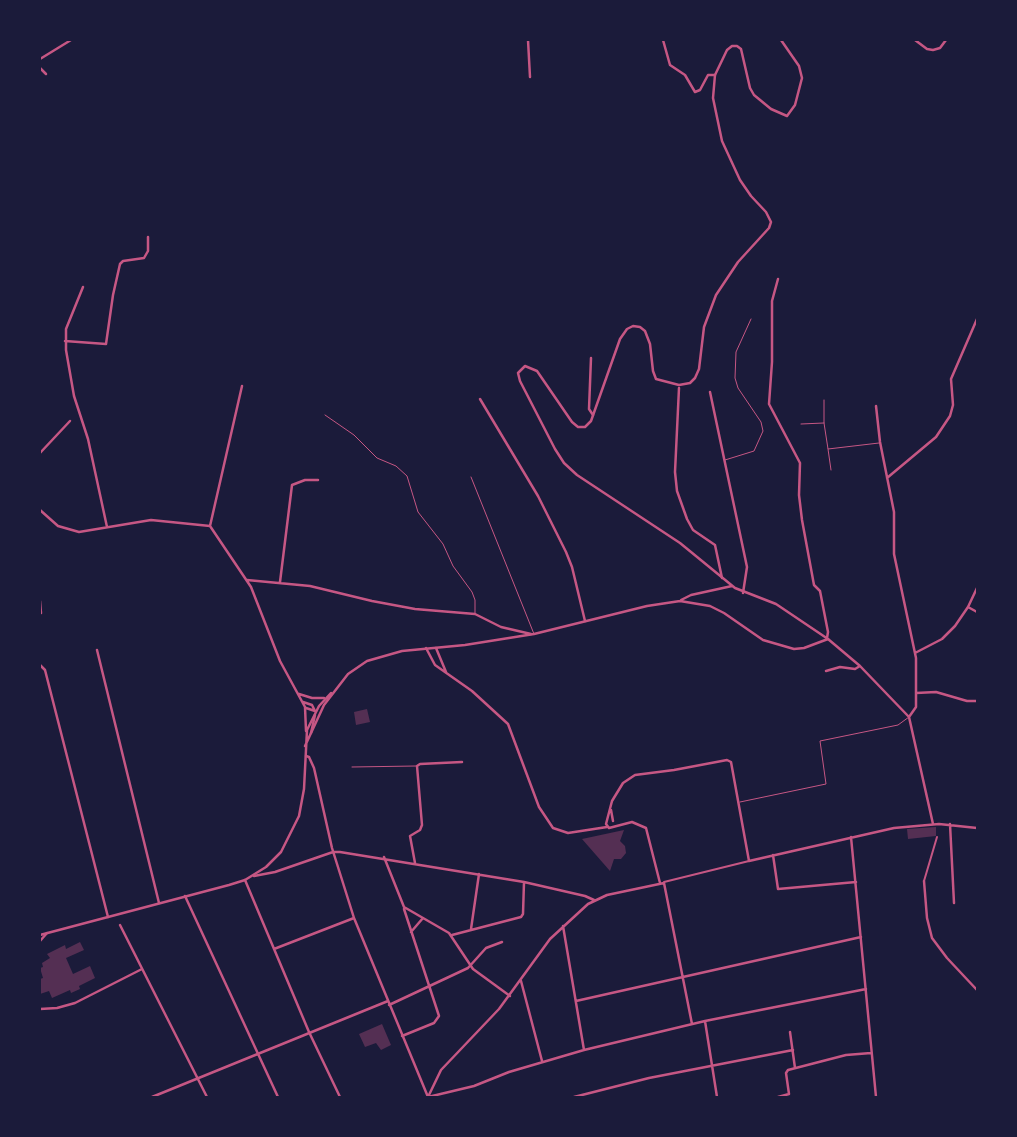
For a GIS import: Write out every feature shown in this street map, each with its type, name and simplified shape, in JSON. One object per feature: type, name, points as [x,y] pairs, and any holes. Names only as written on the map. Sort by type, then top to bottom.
[{"type":"street","points":[[40,59],[71,40]]},
{"type":"street","points":[[528,40],[530,77]]},
{"type":"street","points":[[663,40],[670,65],[685,75],[695,92],[700,90],[708,75],[715,76]]},
{"type":"street","points":[[781,40],[799,66],[802,78],[795,105],[787,116],[771,108],[754,95],[750,88],[741,49],[737,46],[732,46],[727,50],[715,76],[713,98],[722,141],[740,180],[770,217],[770,228],[738,262],[716,295],[704,327],[699,369],[693,380],[679,385],[662,382],[655,377],[645,331],[640,326],[633,326],[627,329],[612,358],[593,415],[585,427],[578,427],[537,371],[528,365],[520,368],[518,373],[520,382],[564,463],[576,475],[624,508],[686,546],[732,586],[743,593],[776,604],[827,638],[860,666],[909,717],[933,824]]},
{"type":"street","points":[[916,40],[933,50],[940,48],[946,40]]},
{"type":"street","points":[[40,68],[46,74]]},
{"type":"street","points":[[65,341],[106,344],[120,264],[123,261],[144,258],[148,252],[148,237]]},
{"type":"street","points":[[778,279],[772,301],[772,362],[769,404],[800,462],[799,495],[802,520],[814,585],[820,591],[828,632],[827,638]]},
{"type":"street","points":[[83,287],[66,329],[65,341],[74,396],[88,440],[107,527]]},
{"type":"street","points":[[887,478],[936,437],[950,416],[953,405],[951,379],[977,319]]},
{"type":"street","points":[[591,358],[589,409],[593,415]]},
{"type":"street","points":[[40,935],[254,876],[281,852],[299,816],[304,788],[306,708],[280,660],[247,580],[210,526],[242,386]]},
{"type":"street","points":[[679,388],[675,472],[678,491],[687,519],[693,530],[715,546],[722,578]]},
{"type":"street","points":[[710,392],[747,567],[743,593]]},
{"type":"street","points":[[480,399],[538,496],[566,552],[572,566],[585,622]]},
{"type":"street","points":[[876,406],[880,442],[894,522],[894,554],[910,637],[915,653],[916,707],[909,717]]},
{"type":"street","points":[[40,454],[70,421]]},
{"type":"street","points":[[280,582],[292,485],[304,480],[318,480]]},
{"type":"street","points":[[40,510],[52,523],[64,529],[79,532],[161,520],[210,526]]},
{"type":"street","points":[[247,580],[310,586],[407,607],[475,614],[509,630],[534,634]]},
{"type":"street","points":[[306,732],[316,711],[332,692],[348,674],[367,661],[391,653],[534,634],[680,601],[691,595],[732,586]]},
{"type":"street","points":[[915,653],[942,639],[955,626],[968,608],[977,588]]},
{"type":"street","points":[[40,601],[41,613]]},
{"type":"street","points":[[680,601],[710,606],[724,613],[763,640],[794,649],[804,648],[827,638]]},
{"type":"street","points":[[968,608],[977,612]]},
{"type":"street","points":[[426,648],[436,665],[508,724],[539,807],[553,828],[568,833],[608,828],[632,822],[646,828],[662,883],[692,1024]]},
{"type":"street","points":[[436,648],[447,673]]},
{"type":"street","points":[[97,650],[159,903]]},
{"type":"street","points":[[40,665],[45,670],[108,917]]},
{"type":"street","points":[[826,671],[838,667],[856,669],[860,666]]},
{"type":"street","points":[[916,693],[936,692],[967,701],[977,701]]},
{"type":"street","points":[[297,693],[312,698],[326,699]]},
{"type":"street","points":[[305,746],[326,699]]},
{"type":"street","points":[[303,702],[312,705],[316,711],[311,733]]},
{"type":"street","points":[[306,708],[316,711]]},
{"type":"street","points":[[306,756],[309,757],[314,768],[333,852],[354,918],[428,1097]]},
{"type":"street","points":[[603,828],[610,806],[624,782],[632,776],[727,760],[732,764],[749,861]]},
{"type":"street","points":[[415,863],[410,836],[420,830],[422,825],[417,766],[420,764],[462,762]]},
{"type":"street","points":[[610,806],[613,826]]},
{"type":"street","points":[[606,822],[613,821]]},
{"type":"street","points":[[606,822],[608,828]]},
{"type":"street","points":[[950,824],[954,903]]},
{"type":"street","points":[[428,1097],[446,1064],[510,996],[545,946],[562,926],[594,900],[607,895],[773,855],[894,828],[950,824],[977,828]]},
{"type":"street","points":[[851,837],[876,1097]]},
{"type":"street","points":[[937,837],[924,881],[926,918],[932,938],[947,958],[977,990]]},
{"type":"street","points":[[254,876],[275,872],[333,852],[384,857],[524,882],[583,895],[594,900]]},
{"type":"street","points":[[773,855],[778,889],[856,882]]},
{"type":"street","points":[[384,857],[404,907],[438,1015],[438,1020],[402,1036]]},
{"type":"street","points":[[266,867],[275,872]]},
{"type":"street","points":[[471,929],[479,874]]},
{"type":"street","points":[[245,880],[309,1032],[340,1097]]},
{"type":"street","points":[[452,936],[471,929],[520,917],[523,914],[524,882]]},
{"type":"street","points":[[185,896],[278,1097]]},
{"type":"street","points":[[404,907],[452,936],[471,966],[510,996]]},
{"type":"street","points":[[274,949],[354,918]]},
{"type":"street","points":[[411,932],[423,918]]},
{"type":"street","points":[[120,925],[207,1097]]},
{"type":"street","points":[[562,926],[584,1050]]},
{"type":"street","points":[[40,942],[48,933]]},
{"type":"street","points":[[576,1001],[861,937]]},
{"type":"street","points":[[389,1005],[471,966],[486,948],[502,942]]},
{"type":"street","points":[[40,1009],[57,1008],[75,1003],[142,969]]},
{"type":"street","points":[[521,981],[542,1061]]},
{"type":"street","points":[[428,1097],[474,1086],[542,1061],[584,1050],[705,1021],[866,988]]},
{"type":"street","points":[[152,1097],[256,1053],[388,1001]]},
{"type":"street","points":[[705,1021],[717,1097]]},
{"type":"street","points":[[790,1032],[795,1068]]},
{"type":"street","points":[[574,1097],[712,1065],[792,1050]]},
{"type":"street","points":[[778,1097],[790,1094],[786,1072],[846,1055],[871,1052]]},
{"type":"lane","points":[[725,460],[754,451],[762,431],[761,422],[738,388],[735,378],[736,352],[751,318]]},
{"type":"lane","points":[[824,400],[824,423],[831,470]]},
{"type":"lane","points":[[325,415],[354,436],[377,458],[396,466],[407,476],[418,512],[443,544],[453,566],[472,592],[475,600],[475,614]]},
{"type":"lane","points":[[801,424],[824,423]]},
{"type":"lane","points":[[828,449],[880,442]]},
{"type":"lane","points":[[471,477],[534,634]]},
{"type":"lane","points":[[739,802],[826,784],[820,741],[898,725],[909,717]]},
{"type":"lane","points":[[352,767],[417,766]]},
{"type":"building","points":[[367,709],[370,722],[356,725],[354,712]]},
{"type":"building","points":[[936,827],[936,836],[908,839],[907,829]]},
{"type":"building","points":[[624,830],[620,841],[625,846],[626,853],[621,859],[614,859],[610,871],[582,839]]},
{"type":"building","points":[[80,942],[84,950],[66,958],[73,974],[90,966],[95,978],[79,986],[80,989],[71,993],[70,990],[52,998],[49,991],[40,994],[40,979],[43,978],[40,968],[43,967],[42,963],[50,958],[47,954],[65,945],[66,949]]},
{"type":"building","points":[[382,1024],[391,1045],[381,1050],[376,1043],[365,1047],[359,1034]]}]
